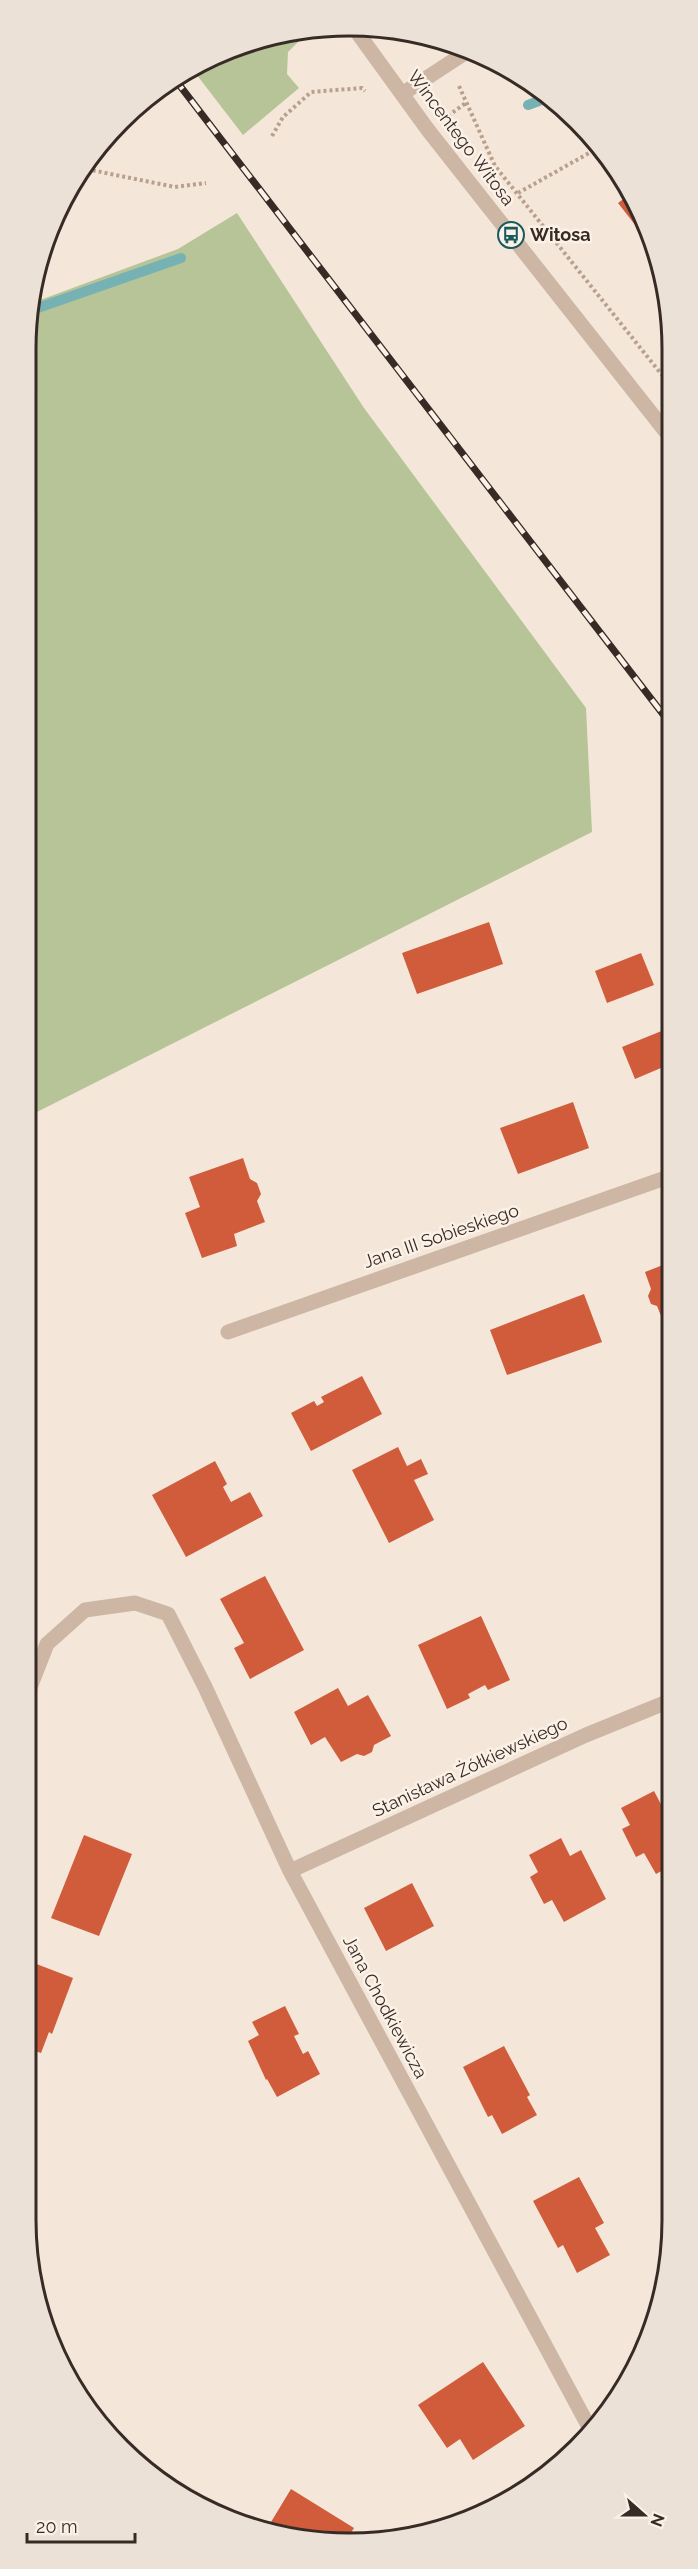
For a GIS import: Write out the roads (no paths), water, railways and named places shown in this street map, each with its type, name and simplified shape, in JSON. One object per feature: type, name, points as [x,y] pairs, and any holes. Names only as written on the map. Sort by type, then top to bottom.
[{"type":"street","name":"Wincentego Witosa","points":[[360,37],[428,130],[662,428]]},
{"type":"street","points":[[402,94],[460,57]]},
{"type":"street","name":"Jana III Sobieskiego","points":[[228,1332],[662,1179]]},
{"type":"street","name":"Jana Chodkiewicza","points":[[36,1672],[47,1644],[85,1610],[135,1603],[168,1614],[206,1687],[290,1871],[587,2423]]},
{"type":"street","name":"Stanisława Żółkiewskiego","points":[[290,1871],[586,1736],[662,1704]]},
{"type":"waterway","points":[[528,105],[540,101]]},
{"type":"waterway","points":[[39,308],[181,258]]},
{"type":"railway","points":[[180,86],[662,713]]},
{"type":"place","name":"Witosa","points":[[511,235]]}]
